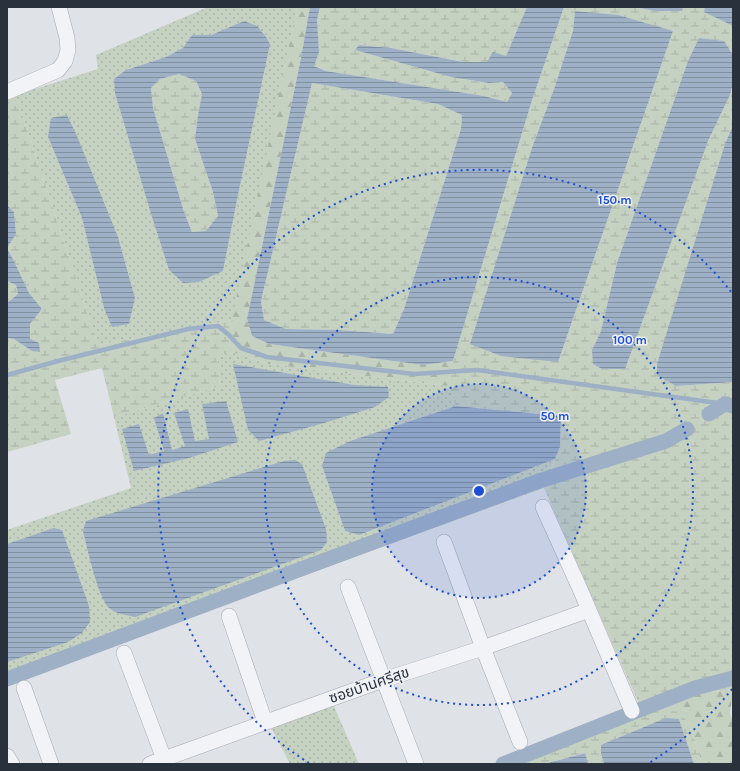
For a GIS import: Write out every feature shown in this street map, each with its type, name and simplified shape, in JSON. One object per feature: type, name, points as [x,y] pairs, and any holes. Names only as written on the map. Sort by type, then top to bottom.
[{"type":"street","points":[[7,92],[58,70],[65,61],[68,50],[67,38],[59,7]]},
{"type":"street","points":[[544,507],[632,712]]},
{"type":"street","points":[[444,542],[520,742]]},
{"type":"street","points":[[348,586],[416,764]]},
{"type":"street","name":"ซอยบ้านศรีสุข","points":[[150,764],[383,680],[483,648],[589,610]]},
{"type":"street","points":[[229,616],[266,722]]},
{"type":"street","points":[[124,653],[164,758]]},
{"type":"street","points":[[24,688],[51,764]]},
{"type":"street","points":[[7,756],[12,764]]},
{"type":"green space","points":[[208,7],[297,7],[233,320],[98,345],[16,95],[98,69],[96,55]],"holes":[[[244,21],[240,185],[223,271],[199,282],[183,283],[169,270],[152,217],[126,70],[166,57],[183,48],[192,35],[211,35]],[[48,137],[118,237],[135,298],[129,324],[104,308],[82,218]]]},
{"type":"green space","points":[[297,7],[310,7],[301,58],[247,319],[252,336],[269,344],[423,365],[453,361],[448,386],[269,364],[235,353],[229,345],[234,309]]},
{"type":"green space","points":[[320,7],[527,7],[506,56],[488,62],[463,62],[391,48],[360,45],[355,50],[451,77],[489,83],[503,82],[512,93],[507,102],[484,96],[326,71],[313,65],[319,52],[317,20]]},
{"type":"green space","points":[[564,7],[636,7],[653,11],[681,11],[683,7],[705,7],[705,12],[733,26],[733,55],[724,41],[699,38],[688,61],[617,263],[601,331],[592,350],[708,141],[730,95],[733,83],[733,125],[725,144],[676,386],[733,382],[733,698],[732,699],[729,689],[671,698],[665,708],[678,713],[689,722],[702,764],[694,764],[679,719],[601,754],[604,764],[588,764],[584,753],[544,764],[493,764],[643,713],[544,488],[560,447],[561,416],[456,406],[448,386],[453,361],[532,100]],"holes":[[[575,11],[673,31],[558,362],[533,145],[554,89],[573,31]]]},
{"type":"green space","points":[[179,74],[196,81],[202,94],[195,139],[213,192],[218,216],[206,231],[192,232],[184,212],[153,108],[151,88],[160,79]]},
{"type":"green space","points":[[312,83],[438,104],[462,115],[461,129],[404,309],[393,334],[339,330],[286,329],[264,320],[261,301]]},
{"type":"green space","points":[[16,95],[98,345],[233,320],[229,345],[235,353],[217,355],[220,386],[114,417],[102,368],[55,380],[71,434],[7,452],[7,338],[14,339],[32,351],[30,324],[42,309],[29,293],[7,249],[16,234],[14,212],[7,205],[7,99]]},
{"type":"green space","points":[[7,281],[16,285],[18,294],[7,303]]},
{"type":"green space","points":[[235,353],[269,364],[448,386],[456,406],[350,441],[322,466],[345,531],[359,535],[555,459],[544,488],[7,683],[7,530],[131,488],[114,417],[220,386],[217,355]]},
{"type":"green space","points":[[729,689],[732,699],[730,713],[733,722],[733,764],[702,764],[689,722],[665,708],[671,698]]},
{"type":"green space","points":[[333,704],[359,764],[290,764],[271,727]]},
{"type":"water","points":[[310,7],[320,7],[317,20],[319,52],[314,66],[326,71],[484,96],[507,102],[512,93],[503,82],[489,83],[451,77],[355,50],[359,45],[391,48],[463,62],[487,62],[493,52],[506,56],[527,7],[564,7],[532,100],[453,361],[423,365],[269,344],[252,336],[247,319],[301,58]],"holes":[[[312,83],[438,104],[462,115],[461,129],[404,309],[393,334],[339,330],[286,329],[264,320],[261,301]]]},
{"type":"water","points":[[636,7],[683,7],[682,11],[653,11]]},
{"type":"water","points":[[705,7],[733,7],[733,26],[704,12]]},
{"type":"water","points":[[575,11],[618,15],[673,31],[558,362],[501,356],[470,344],[533,145],[554,89],[573,31]]},
{"type":"water","points":[[244,21],[257,26],[270,44],[223,271],[199,282],[183,283],[169,270],[115,93],[114,79],[126,70],[166,57],[183,48],[192,35],[211,35]],"holes":[[[179,74],[196,81],[202,94],[195,139],[213,192],[218,216],[206,231],[192,232],[184,212],[153,108],[151,88],[160,79]]]},
{"type":"water","points":[[699,38],[724,41],[733,55],[733,83],[730,95],[708,141],[625,369],[602,369],[593,364],[592,350],[601,331],[617,263],[688,61]]},
{"type":"water","points":[[67,115],[118,237],[135,298],[129,324],[112,327],[104,308],[82,218],[48,137],[51,118]]},
{"type":"water","points":[[733,125],[733,382],[676,386],[657,375],[657,364],[725,144]]},
{"type":"water","points":[[7,205],[14,212],[16,234],[7,248]]},
{"type":"water","points":[[7,249],[29,293],[42,309],[30,324],[30,339],[39,343],[40,352],[32,351],[14,339],[7,338],[7,303],[18,294],[16,285],[7,281]]},
{"type":"water","points":[[233,364],[354,385],[388,387],[389,397],[375,407],[259,441],[248,430]]},
{"type":"water","points":[[226,401],[238,442],[189,458],[134,471],[122,429],[139,424],[149,455],[164,451],[154,418],[163,413],[172,450],[185,446],[174,413],[188,409],[195,441],[209,439],[202,404]]},
{"type":"water","points":[[456,406],[561,416],[560,447],[555,459],[359,535],[345,531],[322,466],[326,453],[350,441]]},
{"type":"water","points":[[295,460],[302,464],[326,529],[327,542],[321,550],[135,617],[118,613],[109,608],[101,594],[90,560],[83,531],[86,521],[284,461]]},
{"type":"water","points":[[54,528],[62,530],[89,606],[90,622],[82,633],[68,642],[7,662],[7,544]]},
{"type":"water","points":[[666,718],[679,719],[694,764],[604,764],[601,754],[601,745]]},
{"type":"water","points":[[585,753],[588,764],[544,764]]},
{"type":"waterway","points":[[7,375],[188,329],[218,326],[241,348],[267,357],[414,374],[477,370],[725,404]]},
{"type":"waterway","points":[[709,414],[725,404],[733,406]]},
{"type":"waterway","points":[[7,679],[539,481],[666,441],[687,429]]},
{"type":"waterway","points":[[503,764],[695,688],[733,678]]}]
